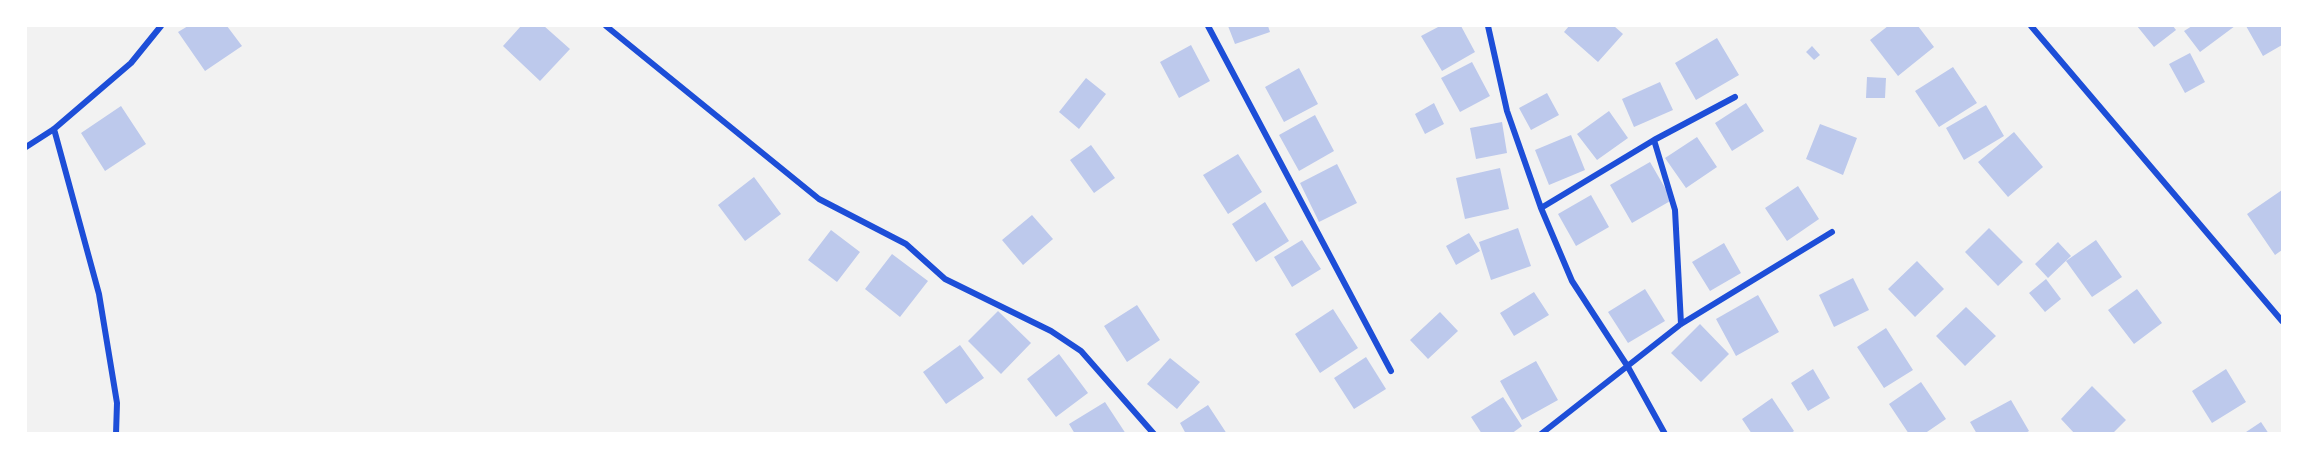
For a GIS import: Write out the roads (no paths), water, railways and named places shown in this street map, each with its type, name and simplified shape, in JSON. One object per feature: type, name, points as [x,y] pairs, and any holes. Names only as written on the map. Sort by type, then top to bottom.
[{"type":"street","points":[[26,147],[54,129],[131,63],[160,26]]},
{"type":"street","points":[[606,26],[819,199],[906,244],[945,279],[1051,331],[1081,351],[1154,434]]},
{"type":"street","points":[[1208,26],[1391,371]]},
{"type":"street","points":[[1488,26],[1507,111],[1541,208],[1572,281],[1628,367],[1665,434]]},
{"type":"street","points":[[2031,26],[2283,321]]},
{"type":"street","points":[[1541,208],[1654,140],[1735,97]]},
{"type":"street","points":[[54,129],[99,294],[117,403],[116,434]]},
{"type":"street","points":[[1654,140],[1675,210],[1681,324]]},
{"type":"street","points":[[1541,434],[1681,324],[1832,232]]}]
